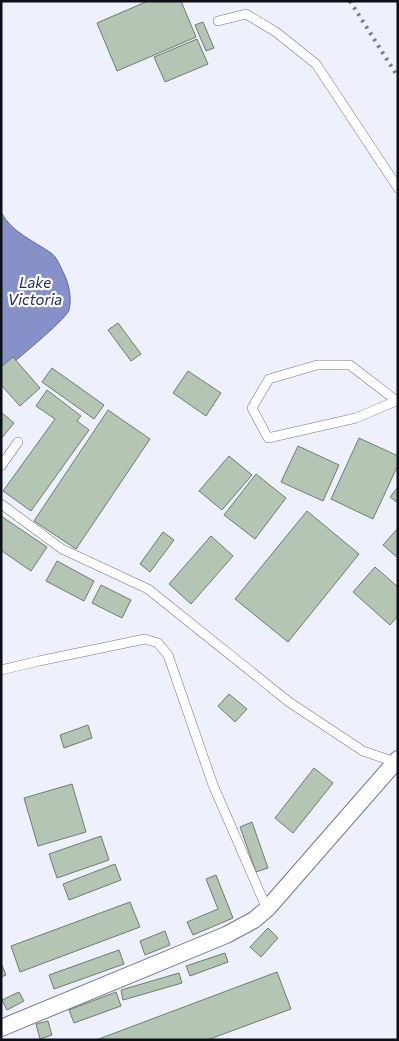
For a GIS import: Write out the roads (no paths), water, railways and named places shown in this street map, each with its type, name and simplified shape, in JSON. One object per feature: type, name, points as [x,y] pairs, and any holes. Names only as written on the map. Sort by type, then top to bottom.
[{"type":"street","points":[[1,1028],[226,935],[254,920],[268,909],[397,761]]},
{"type":"lane","points":[[218,21],[246,14],[276,32],[316,64],[398,188]]},
{"type":"lane","points":[[350,364],[397,402],[356,418],[268,438],[252,408],[269,379],[317,365],[350,364]]},
{"type":"lane","points":[[1,466],[18,442]]},
{"type":"lane","points":[[1,504],[62,549],[148,589],[289,702],[363,751],[397,761]]},
{"type":"lane","points":[[1,670],[145,639],[158,643],[168,655],[213,785],[268,909]]},
{"type":"water","name":"Lake Victoria","points":[[1,212],[5,219],[23,236],[55,257],[67,281],[70,301],[69,310],[58,323],[1,373]]},
{"type":"railway","points":[[350,1],[398,77]]}]
